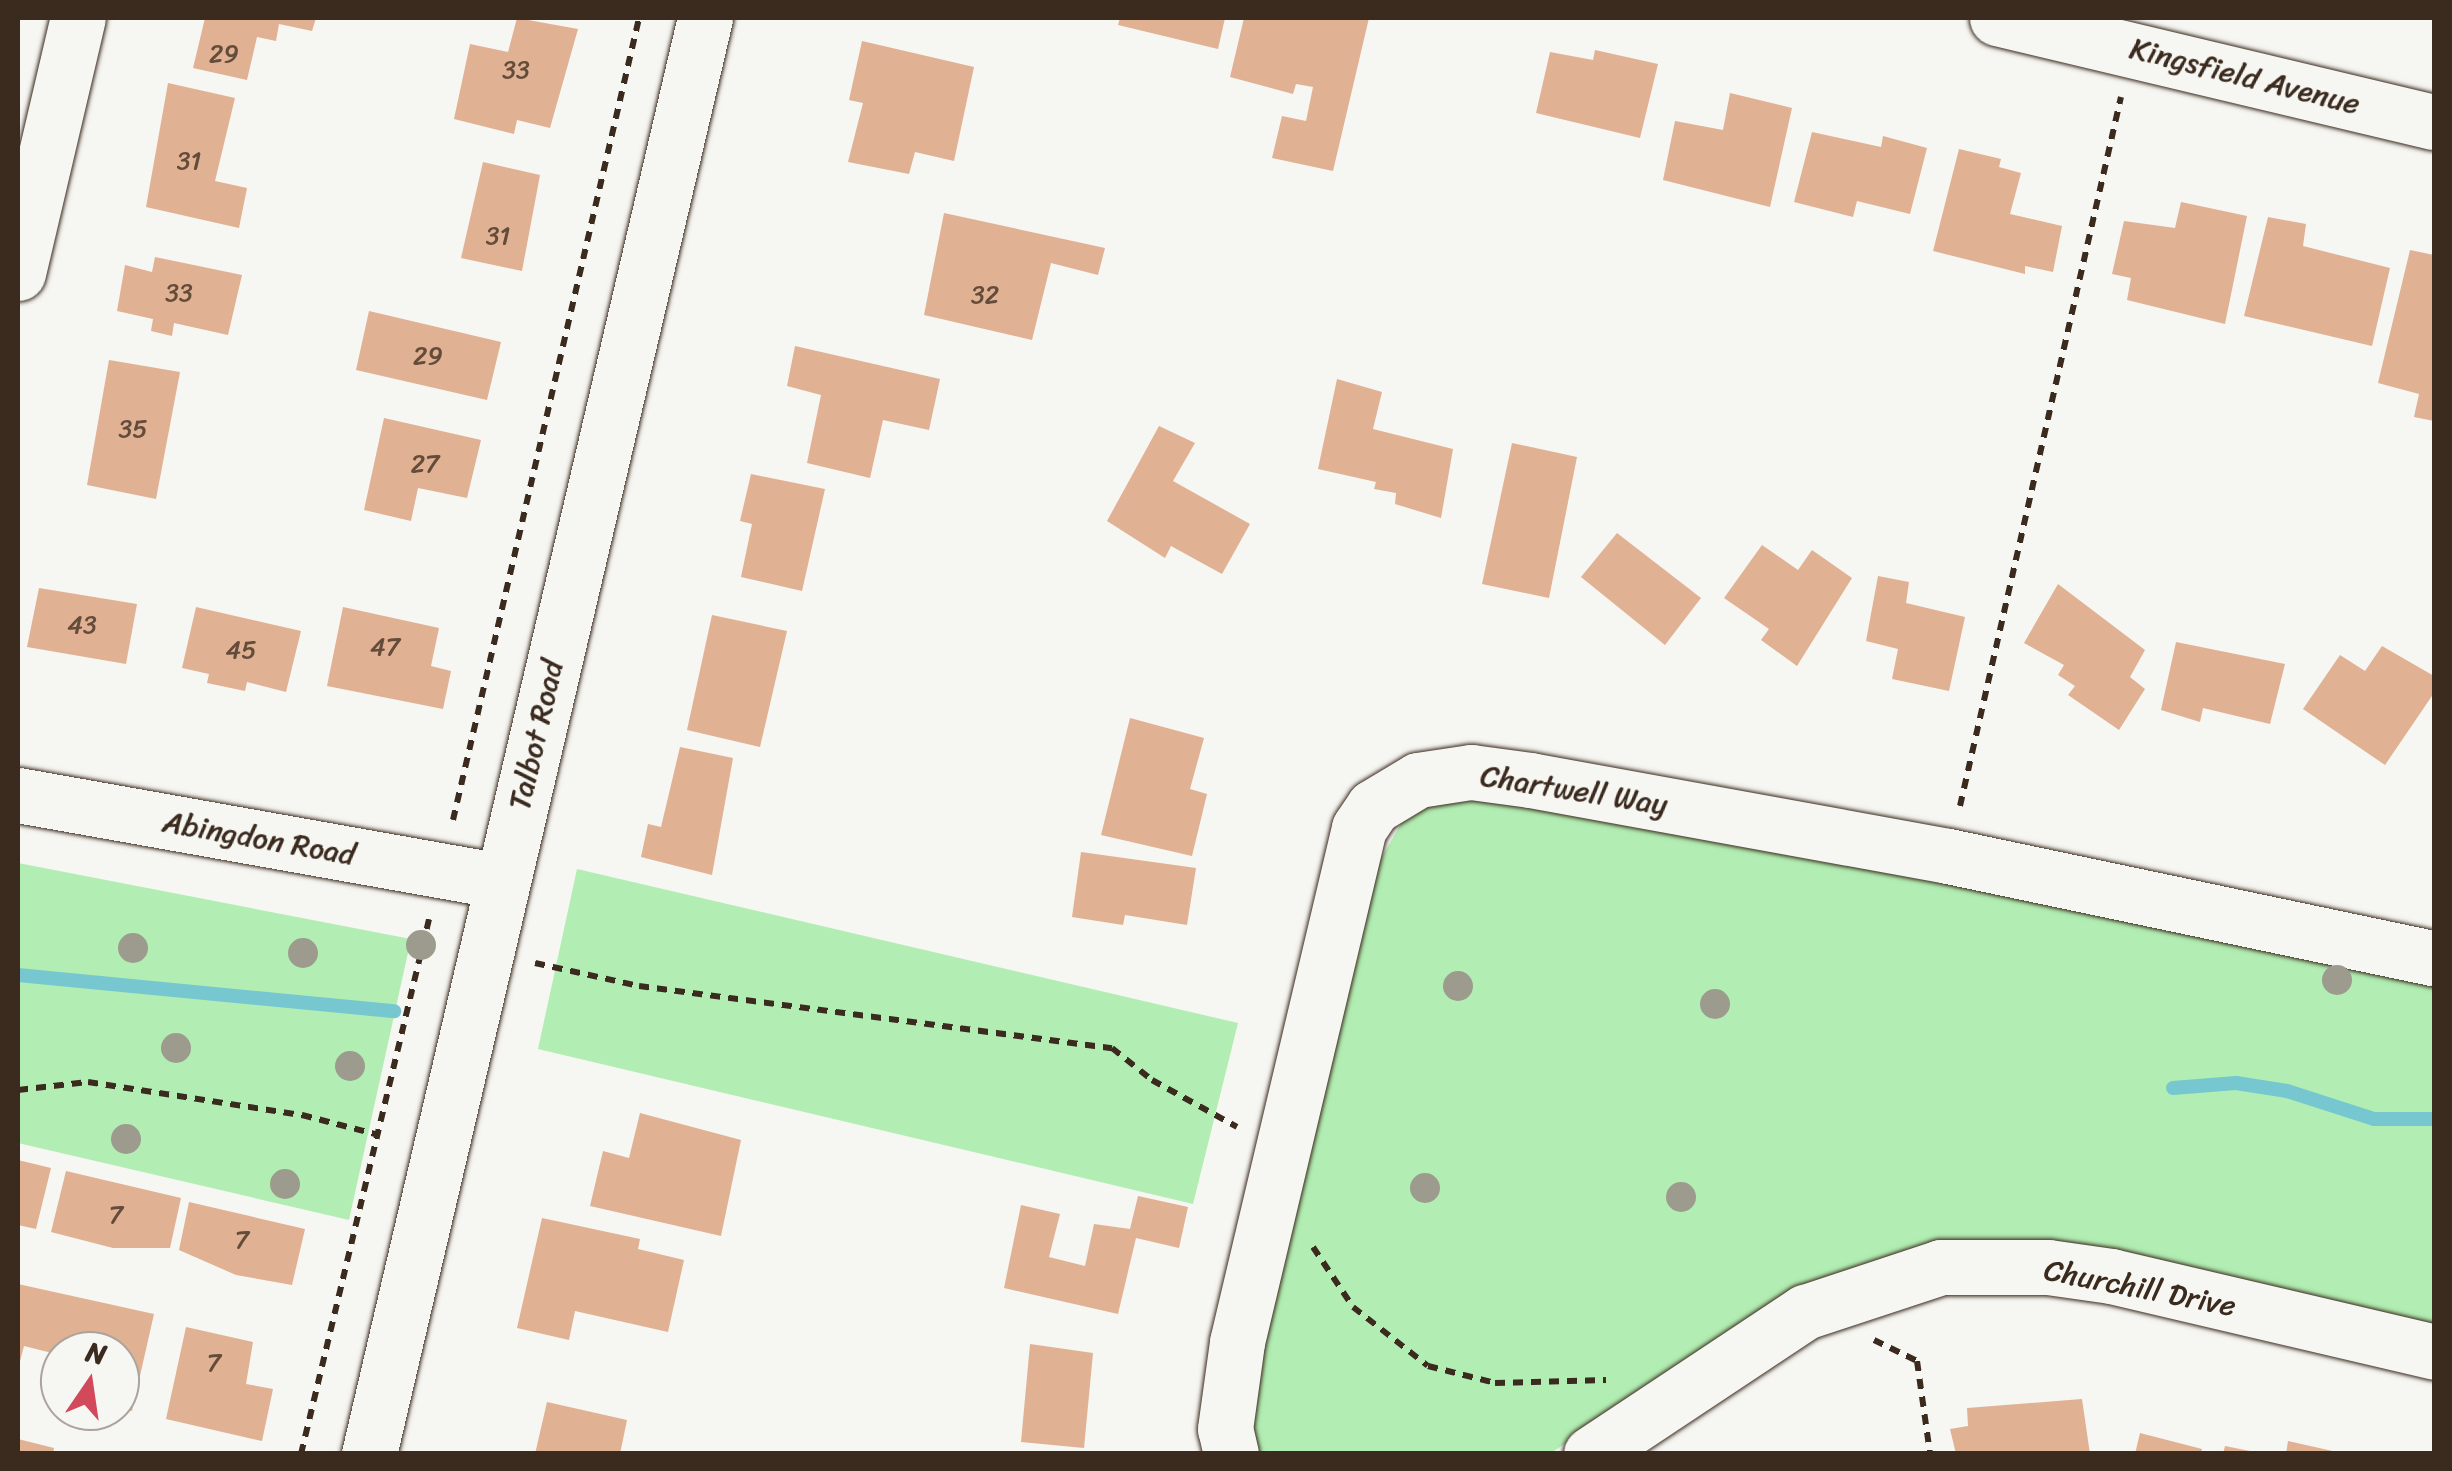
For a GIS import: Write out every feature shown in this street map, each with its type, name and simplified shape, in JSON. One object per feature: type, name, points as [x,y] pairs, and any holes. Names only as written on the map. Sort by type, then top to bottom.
[{"type":"street","points":[[18,273],[78,18]]},
{"type":"street","name":"Talbot Road","points":[[369,1454],[705,18]]},
{"type":"street","name":"Kingsfield Avenue","points":[[1998,18],[2434,122]]},
{"type":"street","name":"Chartwell Way","points":[[1230,1454],[1225,1428],[1237,1342],[1360,828],[1373,807],[1418,780],[1471,772],[1948,856],[2434,958]]},
{"type":"street","name":"Abingdon Road","points":[[18,795],[501,881]]},
{"type":"street","name":"Churchill Drive","points":[[1590,1454],[1806,1312],[1941,1268],[2048,1267],[2111,1276],[2434,1352]]},
{"type":"path","points":[[301,1454],[379,1136],[639,18]]},
{"type":"path","points":[[1948,856],[2132,49]]},
{"type":"path","points":[[18,1090],[88,1082],[302,1114],[379,1136]]},
{"type":"green space","points":[[1486,797],[2434,968],[2434,1326],[2181,1267],[1792,1292],[1551,1453],[1253,1454],[1252,1384],[1371,876],[1402,822],[1425,807]]},
{"type":"green space","points":[[18,863],[411,939],[349,1220],[18,1143]]},
{"type":"green space","points":[[577,869],[1238,1023],[1193,1204],[538,1049]]},
{"type":"building","points":[[205,18],[316,18],[312,31],[279,24],[276,41],[257,37],[247,80],[193,68]]},
{"type":"building","points":[[517,18],[578,29],[550,128],[517,120],[514,134],[454,119],[470,44],[508,52]]},
{"type":"building","points":[[1120,18],[1225,18],[1218,49],[1118,25]]},
{"type":"building","points":[[1244,18],[1369,18],[1333,171],[1272,158],[1282,116],[1306,121],[1313,87],[1296,84],[1293,94],[1230,77]]},
{"type":"building","points":[[862,41],[974,67],[954,161],[915,152],[909,174],[848,162],[863,103],[849,100]]},
{"type":"building","points":[[1595,50],[1658,64],[1640,138],[1536,113],[1550,52],[1593,60]]},
{"type":"building","points":[[168,83],[235,98],[215,181],[247,188],[239,228],[146,207]]},
{"type":"building","points":[[1730,93],[1792,108],[1770,207],[1663,180],[1675,121],[1723,130]]},
{"type":"building","points":[[1812,132],[1881,147],[1883,136],[1927,148],[1910,214],[1857,201],[1853,217],[1794,202]]},
{"type":"building","points":[[1959,149],[2001,159],[1999,167],[2021,173],[2010,214],[2062,226],[2053,272],[2025,266],[2025,274],[1933,251]]},
{"type":"building","points":[[483,162],[540,175],[522,271],[461,258]]},
{"type":"building","points":[[2181,202],[2247,216],[2225,324],[2127,300],[2131,278],[2112,274],[2124,221],[2175,228]]},
{"type":"building","points":[[944,213],[1105,248],[1098,275],[1051,263],[1032,340],[924,315]]},
{"type":"building","points":[[2268,217],[2306,224],[2303,246],[2390,268],[2372,346],[2244,316]]},
{"type":"building","points":[[2410,250],[2434,255],[2434,421],[2414,417],[2419,394],[2378,383]]},
{"type":"building","points":[[155,257],[242,275],[228,335],[174,323],[172,336],[151,331],[153,319],[117,311],[125,265],[152,272]]},
{"type":"building","points":[[369,311],[501,342],[487,400],[356,370]]},
{"type":"building","points":[[795,346],[940,379],[929,430],[883,420],[870,478],[807,463],[821,395],[787,386]]},
{"type":"building","points":[[109,360],[180,372],[156,499],[87,485]]},
{"type":"building","points":[[1337,379],[1382,392],[1373,429],[1453,449],[1441,518],[1395,504],[1396,493],[1374,489],[1376,482],[1318,469]]},
{"type":"building","points":[[384,418],[481,440],[467,498],[418,488],[411,521],[364,510]]},
{"type":"building","points":[[1159,426],[1195,443],[1173,481],[1250,524],[1222,574],[1171,546],[1165,558],[1107,521]]},
{"type":"building","points":[[1512,443],[1577,457],[1549,598],[1482,584]]},
{"type":"building","points":[[751,474],[825,489],[802,591],[741,577],[752,524],[740,521]]},
{"type":"building","points":[[1617,533],[1701,598],[1665,645],[1581,577]]},
{"type":"building","points":[[1762,545],[1798,570],[1812,550],[1852,578],[1797,666],[1761,640],[1769,629],[1724,598]]},
{"type":"building","points":[[1878,576],[1909,582],[1906,603],[1965,617],[1949,691],[1892,679],[1898,649],[1866,641]]},
{"type":"building","points":[[2058,584],[2145,650],[2130,677],[2145,689],[2119,730],[2068,695],[2075,686],[2058,675],[2064,665],[2024,643]]},
{"type":"building","points":[[39,588],[137,604],[126,664],[27,647]]},
{"type":"building","points":[[196,607],[301,631],[286,692],[247,682],[245,691],[207,683],[209,674],[182,668]]},
{"type":"building","points":[[343,607],[439,628],[431,666],[451,671],[443,709],[327,686]]},
{"type":"building","points":[[712,615],[787,631],[760,747],[687,730]]},
{"type":"building","points":[[2176,642],[2285,664],[2270,724],[2203,708],[2200,722],[2161,710]]},
{"type":"building","points":[[2382,646],[2434,676],[2434,693],[2385,765],[2303,709],[2340,655],[2365,671]]},
{"type":"building","points":[[1130,718],[1204,738],[1190,789],[1207,794],[1192,856],[1101,835]]},
{"type":"building","points":[[680,747],[733,758],[712,875],[641,857],[648,824],[661,827]]},
{"type":"building","points":[[1081,852],[1196,868],[1187,925],[1125,915],[1123,925],[1072,917]]},
{"type":"building","points":[[640,1113],[741,1140],[721,1236],[590,1206],[603,1151],[629,1158]]},
{"type":"building","points":[[18,1160],[51,1168],[36,1229],[18,1225]]},
{"type":"building","points":[[66,1171],[181,1198],[170,1248],[113,1248],[51,1232]]},
{"type":"building","points":[[1138,1196],[1188,1207],[1179,1248],[1136,1238],[1118,1314],[1004,1288],[1021,1205],[1060,1214],[1049,1257],[1085,1266],[1094,1224],[1130,1229]]},
{"type":"building","points":[[189,1202],[305,1229],[292,1285],[236,1275],[179,1250]]},
{"type":"building","points":[[542,1218],[640,1239],[638,1249],[684,1260],[668,1332],[575,1311],[569,1340],[517,1328]]},
{"type":"building","points":[[18,1284],[154,1314],[140,1376],[140,1331],[40,1331],[40,1350],[24,1346],[18,1369]]},
{"type":"building","points":[[186,1327],[253,1342],[246,1384],[273,1389],[262,1441],[166,1419]]},
{"type":"building","points":[[1030,1344],[1093,1353],[1084,1448],[1021,1442]]},
{"type":"building","points":[[2082,1399],[2090,1454],[1956,1454],[1950,1429],[1968,1426],[1967,1408]]},
{"type":"building","points":[[547,1402],[627,1420],[620,1454],[535,1454]]},
{"type":"building","points":[[2140,1433],[2202,1449],[2201,1454],[2135,1454]]},
{"type":"building","points":[[18,1439],[54,1448],[53,1454],[18,1454]]},
{"type":"building","points":[[2288,1441],[2337,1452],[2337,1454],[2286,1454]]},
{"type":"building","points":[[2225,1446],[2255,1452],[2255,1454],[2223,1454]]},
{"type":"waterway","points":[[18,975],[394,1011]]},
{"type":"waterway","points":[[2173,1088],[2236,1083],[2287,1091],[2374,1119],[2434,1119]]}]
